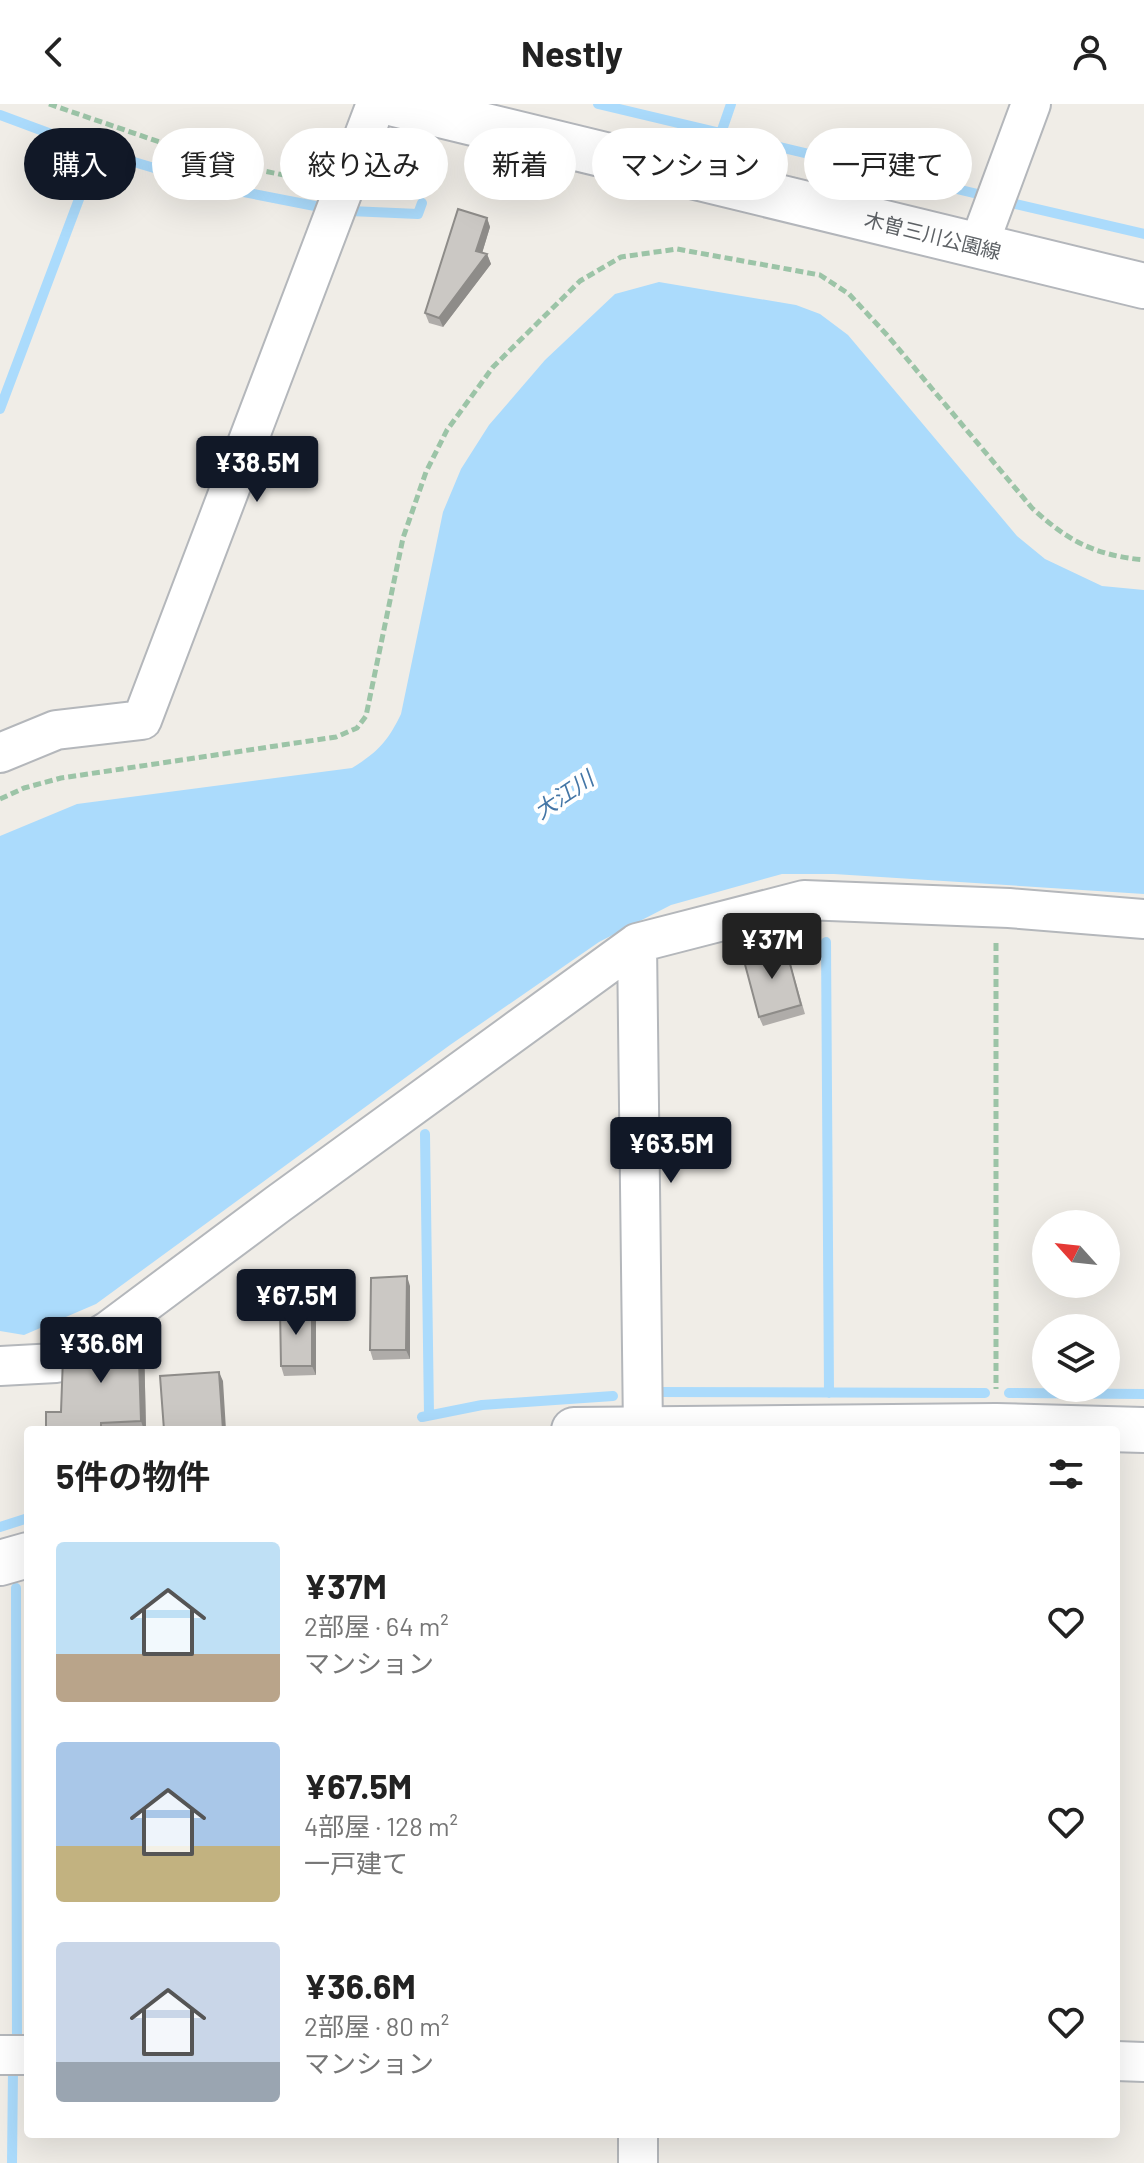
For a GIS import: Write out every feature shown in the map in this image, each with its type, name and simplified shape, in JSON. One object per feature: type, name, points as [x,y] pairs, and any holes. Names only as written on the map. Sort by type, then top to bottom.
[{"type":"main road","name":"木曽三川公園線","points":[[419,107],[1144,286]]},
{"type":"main road","points":[[1120,1429],[1144,1430]]},
{"type":"main road","points":[[0,1563],[24,1556]]},
{"type":"street","points":[[367,128],[376,104]]},
{"type":"street","points":[[978,247],[1031,104]]},
{"type":"street","points":[[0,753],[56,730],[142,720],[338,200]]},
{"type":"street","points":[[0,1366],[56,1363],[108,1331],[290,1194],[637,943],[804,900],[1009,908],[1144,919]]},
{"type":"street","points":[[637,943],[643,1426]]},
{"type":"street","points":[[0,2055],[24,2055]]},
{"type":"street","points":[[1120,2061],[1144,2062]]},
{"type":"street","points":[[638,2138],[638,2163]]},
{"type":"path","points":[[49,104],[215,161],[280,176]]},
{"type":"path","points":[[0,799],[24,788],[61,778],[336,737],[357,728],[366,716],[403,538],[426,472],[447,430],[493,367],[580,281],[621,257],[677,249],[820,275],[849,294],[877,324],[1032,508],[1058,532],[1091,550],[1144,560]]},
{"type":"path","points":[[996,938],[996,1426]]},
{"type":"water","name":"大江川","points":[[659,282],[796,305],[820,314],[848,335],[1017,536],[1045,559],[1102,586],[1144,590],[1144,894],[834,874],[782,874],[671,905],[599,942],[450,1045],[96,1304],[24,1335],[0,1331],[0,836],[77,804],[352,768],[369,757],[387,739],[401,714],[443,512],[461,469],[489,425],[545,360],[615,294]]},
{"type":"building","points":[[458,209],[487,218],[476,251],[487,254],[439,318],[425,313]]},
{"type":"building","points":[[785,945],[801,1005],[759,1017],[743,957]]},
{"type":"building","points":[[407,1276],[406,1350],[370,1350],[371,1278]]},
{"type":"building","points":[[312,1307],[312,1366],[281,1366],[280,1309]]},
{"type":"building","points":[[138,1329],[141,1421],[101,1423],[101,1426],[46,1426],[46,1412],[61,1412],[63,1357],[84,1357],[84,1346],[106,1346],[108,1330]]},
{"type":"building","points":[[219,1372],[223,1426],[164,1426],[160,1376]]},
{"type":"waterway","points":[[598,104],[982,195]]},
{"type":"waterway","points":[[723,128],[731,104]]},
{"type":"waterway","points":[[0,115],[97,151],[218,187],[320,207]]},
{"type":"waterway","points":[[0,409],[79,200]]},
{"type":"waterway","points":[[350,211],[418,214],[422,203]]},
{"type":"waterway","points":[[1011,203],[1144,234]]},
{"type":"waterway","points":[[826,942],[829,1393]]},
{"type":"waterway","points":[[425,1134],[429,1415]]},
{"type":"waterway","points":[[655,1392],[985,1393]]},
{"type":"waterway","points":[[1009,1393],[1144,1394]]},
{"type":"waterway","points":[[422,1417],[482,1405],[613,1396]]},
{"type":"waterway","points":[[0,1527],[24,1519]]},
{"type":"waterway","points":[[16,1588],[17,2041]]},
{"type":"waterway","points":[[12,2163],[13,2069]]}]
